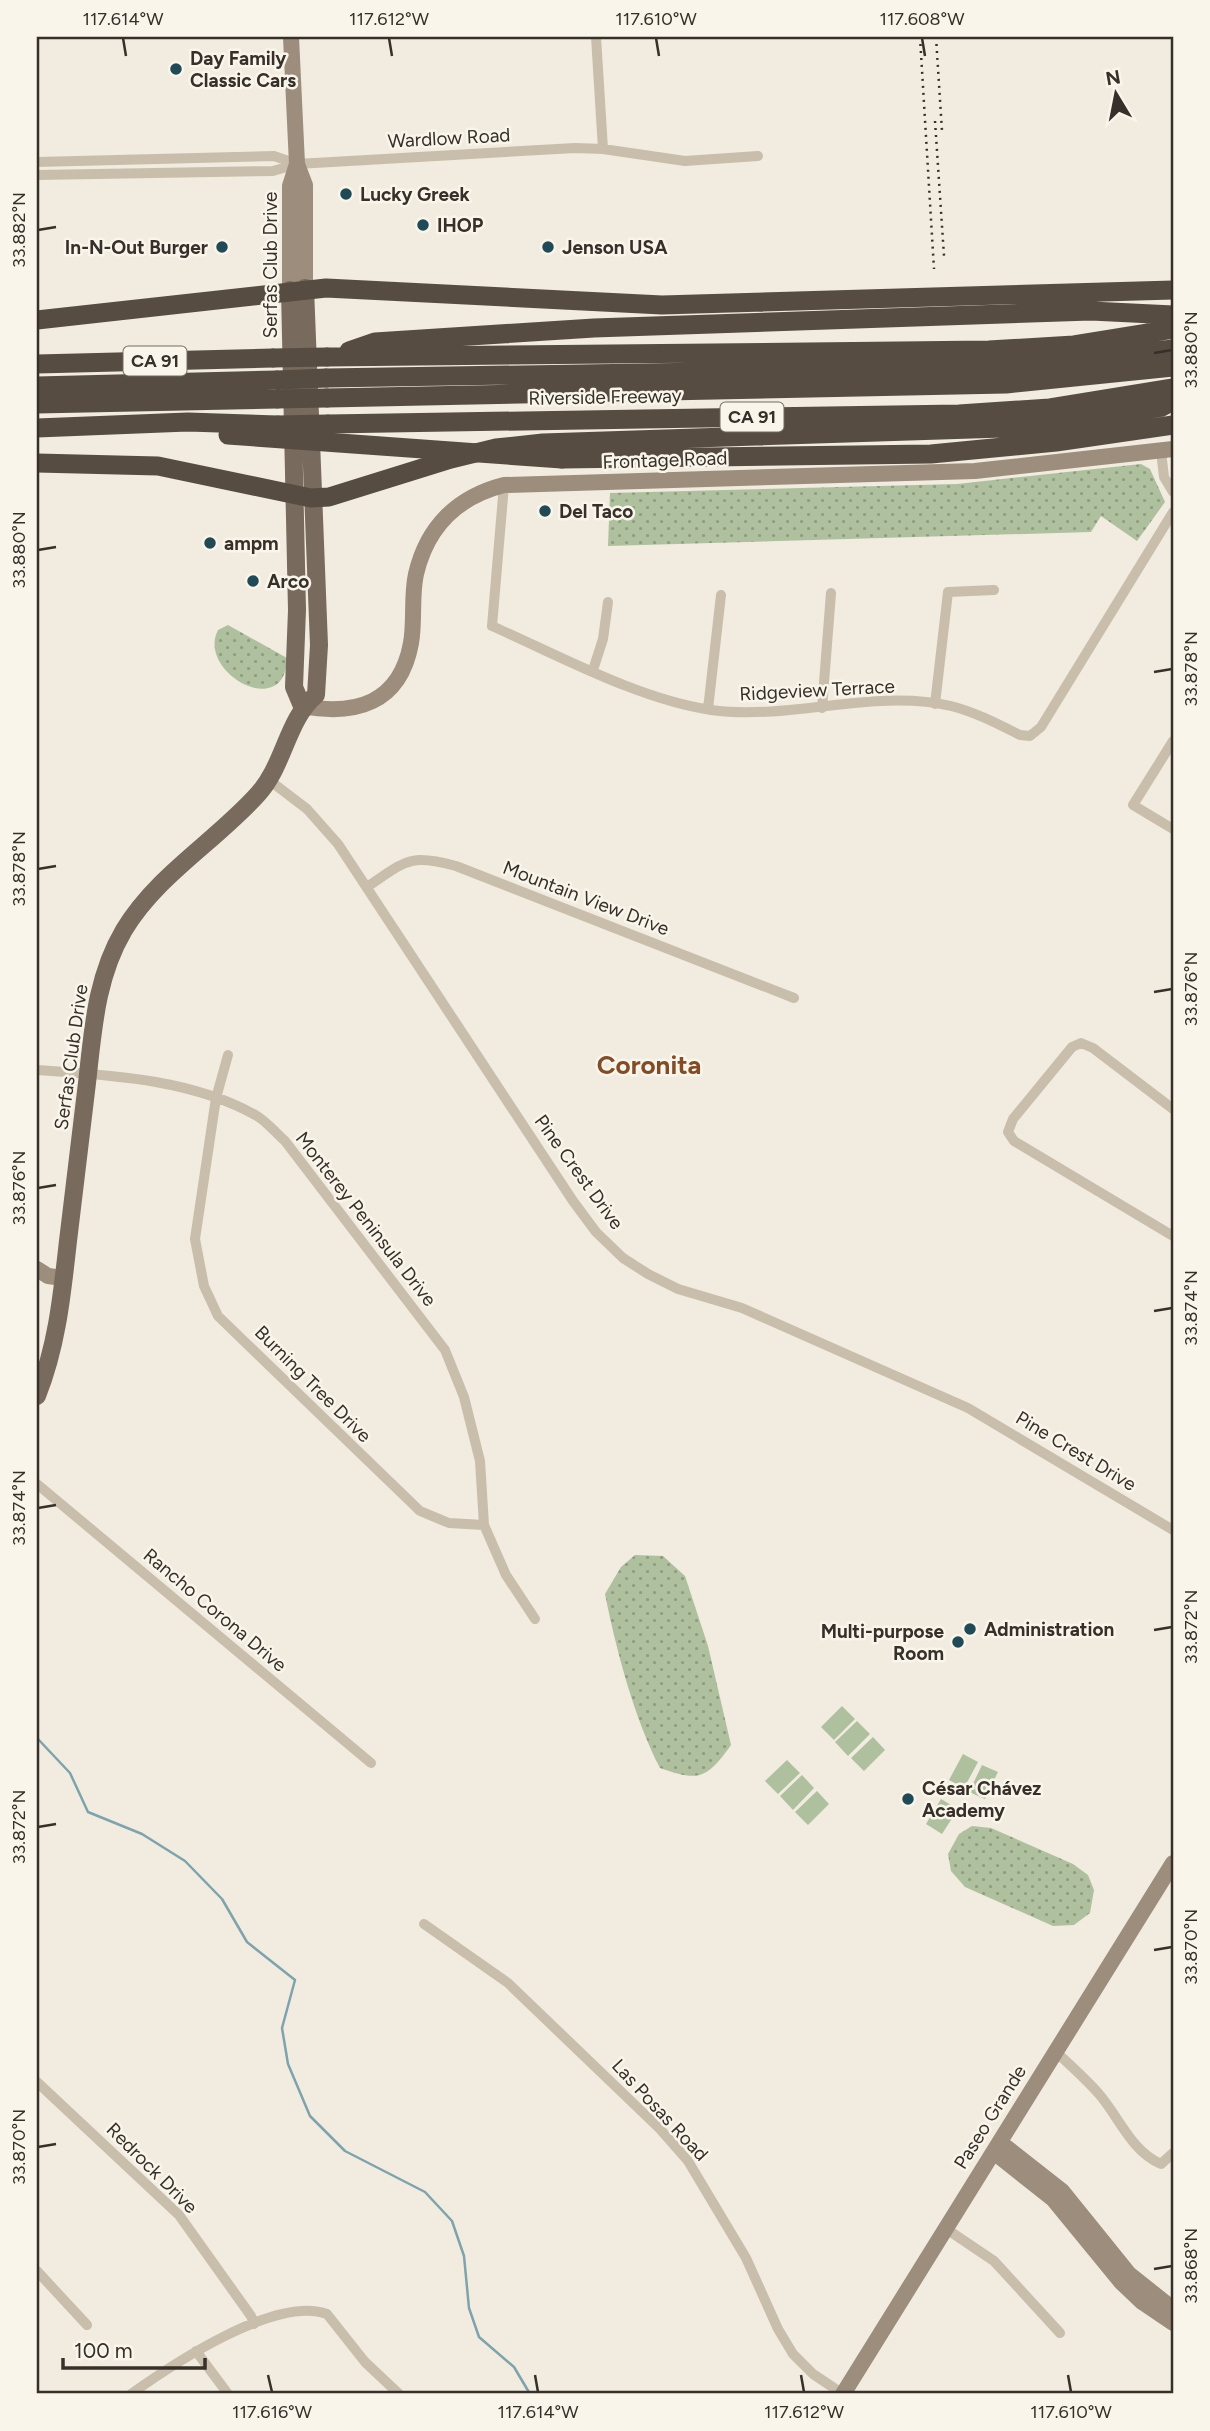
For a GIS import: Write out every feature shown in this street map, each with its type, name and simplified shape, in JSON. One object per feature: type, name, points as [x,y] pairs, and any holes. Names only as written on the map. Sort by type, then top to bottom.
[{"type":"highway","points":[[37,320],[297,289],[411,290],[662,305],[1173,290]]},
{"type":"highway","points":[[331,357],[375,342],[594,328],[1091,310],[1173,315]]},
{"type":"highway","name":"CA 91","points":[[37,364],[331,357],[989,351],[1074,345],[1173,329]]},
{"type":"highway","points":[[37,386],[277,389],[1024,367],[1173,349]]},
{"type":"highway","points":[[327,388],[1006,384],[1173,367]]},
{"type":"highway","name":"Riverside Freeway","points":[[37,428],[188,422],[278,425],[959,414],[1050,408],[1173,388]]},
{"type":"highway","points":[[37,404],[277,389]]},
{"type":"highway","points":[[37,463],[158,466],[303,496],[329,497],[474,454],[543,443],[1003,428],[1061,423],[1162,407],[1173,401]]},
{"type":"highway","points":[[188,422],[228,435],[562,459],[931,454],[1056,442],[1173,425]]},
{"type":"main road","name":"Serfas Club Drive","points":[[37,1396],[56,1334],[100,986],[124,929],[154,891],[226,827],[269,780],[302,706],[295,687],[303,496],[297,289],[305,185],[298,164],[291,37]]},
{"type":"main road","name":"Frontage Road","points":[[302,706],[348,711],[369,703],[388,688],[404,666],[411,644],[415,576],[424,549],[438,525],[472,494],[504,485],[975,471],[1167,450]]},
{"type":"main road","points":[[37,1269],[48,1276],[63,1278]]},
{"type":"main road","name":"Paseo Grande","points":[[843,2394],[1173,1863]]},
{"type":"main road","points":[[1173,2309],[1129,2274],[1048,2178],[1006,2147],[997,2148],[1000,2157],[1053,2199],[1121,2282],[1142,2302],[1173,2323]]},
{"type":"street","points":[[596,37],[603,149]]},
{"type":"street","name":"Wardlow Road","points":[[37,175],[272,171],[298,164],[603,149],[685,161],[758,156]]},
{"type":"street","name":"Wardlow Road","points":[[37,162],[274,156],[298,164]]},
{"type":"street","points":[[1167,450],[1164,477],[1173,492]]},
{"type":"street","name":"Ridgeview Terrace","points":[[504,485],[492,626],[650,694],[708,709],[741,713],[904,702],[934,704],[985,718],[1020,735],[1030,736],[1036,732],[1173,512]]},
{"type":"street","points":[[934,704],[947,592],[994,590]]},
{"type":"street","points":[[822,708],[831,593]]},
{"type":"street","points":[[708,709],[721,596]]},
{"type":"street","points":[[593,670],[603,639],[608,601]]},
{"type":"street","points":[[1173,741],[1133,804],[1173,828]]},
{"type":"street","name":"Pine Crest Drive","points":[[269,780],[324,825],[573,1201],[596,1232],[623,1258],[678,1289],[742,1308],[968,1408],[1173,1530]]},
{"type":"street","name":"Mountain View Drive","points":[[367,887],[406,861],[425,858],[435,860],[794,998]]},
{"type":"street","points":[[1173,1109],[1093,1048],[1081,1042],[1072,1047],[1013,1119],[1008,1132],[1014,1141],[1173,1236]]},
{"type":"street","name":"Burning Tree Drive","points":[[228,1055],[216,1098],[195,1238],[204,1286],[218,1316],[420,1511],[449,1523],[484,1525]]},
{"type":"street","name":"Monterey Peninsula Drive","points":[[37,1070],[88,1074],[171,1087],[216,1098],[259,1117],[285,1141],[445,1350],[464,1397],[480,1461],[484,1525]]},
{"type":"street","name":"Rancho Corona Drive","points":[[37,1484],[371,1763]]},
{"type":"street","points":[[484,1525],[506,1575],[535,1619]]},
{"type":"street","name":"Las Posas Road","points":[[424,1924],[508,1983],[674,2145],[688,2161],[720,2211],[793,2354],[813,2374],[843,2394]]},
{"type":"street","points":[[1055,2051],[1099,2094],[1126,2133],[1152,2160],[1161,2164],[1173,2152]]},
{"type":"street","name":"Redrock Drive","points":[[37,2082],[179,2215],[254,2324]]},
{"type":"street","points":[[945,2228],[994,2261],[1060,2333]]},
{"type":"street","points":[[37,2271],[87,2325]]},
{"type":"street","points":[[131,2394],[196,2351],[254,2324],[301,2310],[327,2314],[365,2362],[399,2394]]},
{"type":"street","points":[[196,2351],[228,2394]]},
{"type":"green space","points":[[1141,464],[1150,469],[1165,502],[1137,541],[1101,516],[1091,532],[608,546],[610,493],[957,484]]},
{"type":"green space","points":[[228,625],[287,658],[283,677],[273,687],[259,689],[244,684],[230,675],[219,662],[215,646],[218,630]]},
{"type":"green space","points":[[635,1555],[663,1556],[685,1576],[708,1646],[731,1745],[715,1765],[701,1775],[684,1775],[660,1768],[627,1683],[605,1594],[621,1567]]},
{"type":"green space","points":[[842,1706],[855,1719],[834,1740],[821,1727]]},
{"type":"green space","points":[[857,1721],[870,1734],[848,1756],[835,1742]]},
{"type":"green space","points":[[873,1737],[885,1750],[864,1771],[851,1758]]},
{"type":"green space","points":[[963,1754],[978,1762],[964,1788],[949,1780]]},
{"type":"green space","points":[[787,1760],[800,1773],[778,1794],[765,1781]]},
{"type":"green space","points":[[982,1765],[998,1772],[985,1799],[969,1792]]},
{"type":"green space","points":[[802,1775],[814,1788],[793,1810],[780,1796]]},
{"type":"green space","points":[[817,1791],[829,1804],[808,1825],[795,1812]]},
{"type":"green space","points":[[941,1799],[958,1809],[942,1834],[926,1824]]},
{"type":"green space","points":[[972,1826],[991,1828],[1073,1864],[1088,1875],[1094,1890],[1090,1913],[1074,1925],[1053,1926],[965,1887],[951,1871],[948,1854],[959,1834]]},
{"type":"waterway","points":[[37,1738],[70,1773],[88,1812],[142,1834],[185,1861],[222,1899],[247,1942],[295,1980],[282,2028],[288,2064],[310,2116],[345,2151],[425,2192],[452,2221],[464,2256],[469,2308],[479,2337],[514,2367],[530,2394]]},
{"type":"railway","points":[[920,37],[934,269]]},
{"type":"railway","points":[[936,37],[942,131]]},
{"type":"railway","points":[[935,121],[944,256]]},
{"type":"place","name":"Day Family Classic Cars","points":[[176,69]]},
{"type":"place","name":"Lucky Greek","points":[[346,194]]},
{"type":"place","name":"IHOP","points":[[423,225]]},
{"type":"place","name":"In-N-Out Burger","points":[[222,247]]},
{"type":"place","name":"Jenson USA","points":[[548,247]]},
{"type":"place","name":"Del Taco","points":[[545,511]]},
{"type":"place","name":"ampm","points":[[210,543]]},
{"type":"place","name":"Arco","points":[[253,581]]},
{"type":"place","name":"Administration","points":[[970,1629]]},
{"type":"place","name":"Multi-purpose Room","points":[[958,1642]]},
{"type":"place","name":"César Chávez Academy","points":[[908,1799]]},
{"type":"district","name":"Coronita","points":[[649,1065]]}]
